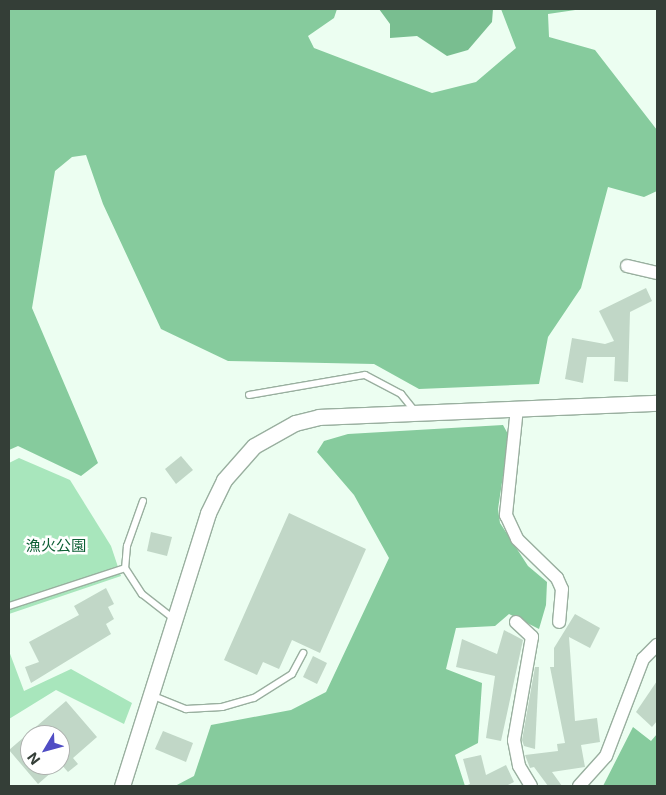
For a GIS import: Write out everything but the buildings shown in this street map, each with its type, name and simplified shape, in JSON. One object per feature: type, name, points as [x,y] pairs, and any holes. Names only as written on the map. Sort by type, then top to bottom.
[{"type":"street","points":[[627,266],[657,272]]},
{"type":"street","points":[[122,786],[208,513],[224,480],[254,446],[295,423],[319,417],[415,411],[657,402]]},
{"type":"street","points":[[517,408],[506,515],[517,539],[557,578],[562,589],[559,622]]},
{"type":"street","points":[[516,622],[532,637],[514,740],[519,766],[531,786]]},
{"type":"street","points":[[579,786],[606,756],[643,659],[657,645]]},
{"type":"lane","points":[[249,395],[366,375],[389,385],[415,411]]},
{"type":"lane","points":[[142,501],[127,546],[125,568],[142,594],[174,619]]},
{"type":"lane","points":[[9,606],[125,568]]},
{"type":"lane","points":[[151,695],[186,709],[222,707],[254,698],[292,674],[303,653]]},
{"type":"green space","name":"漁火公園","points":[[19,458],[70,480],[111,546],[121,576],[9,614],[9,463]]},
{"type":"green space","points":[[9,651],[24,691],[71,669],[132,703],[124,724],[56,690],[9,719]]},
{"type":"shaded area","points":[[9,9],[337,9],[334,18],[308,36],[314,48],[432,93],[476,82],[516,48],[501,9],[582,9],[548,14],[549,37],[595,50],[657,130],[657,191],[644,197],[608,187],[581,288],[548,337],[539,384],[419,389],[374,364],[228,361],[161,329],[103,204],[86,155],[72,157],[55,171],[32,308],[98,463],[81,476],[18,446],[9,450]]},
{"type":"shaded area","points":[[379,9],[493,9],[492,22],[468,50],[447,56],[417,36],[390,38],[390,24]]},
{"type":"shaded area","points":[[503,425],[509,436],[498,509],[500,523],[528,566],[547,582],[546,605],[539,629],[509,614],[495,626],[456,628],[446,669],[482,683],[478,743],[455,755],[465,786],[175,786],[194,776],[211,725],[291,710],[326,692],[389,558],[354,495],[317,452],[324,441],[348,434]]},
{"type":"shaded area","points":[[633,727],[651,741],[657,734],[657,786],[603,786]]}]
